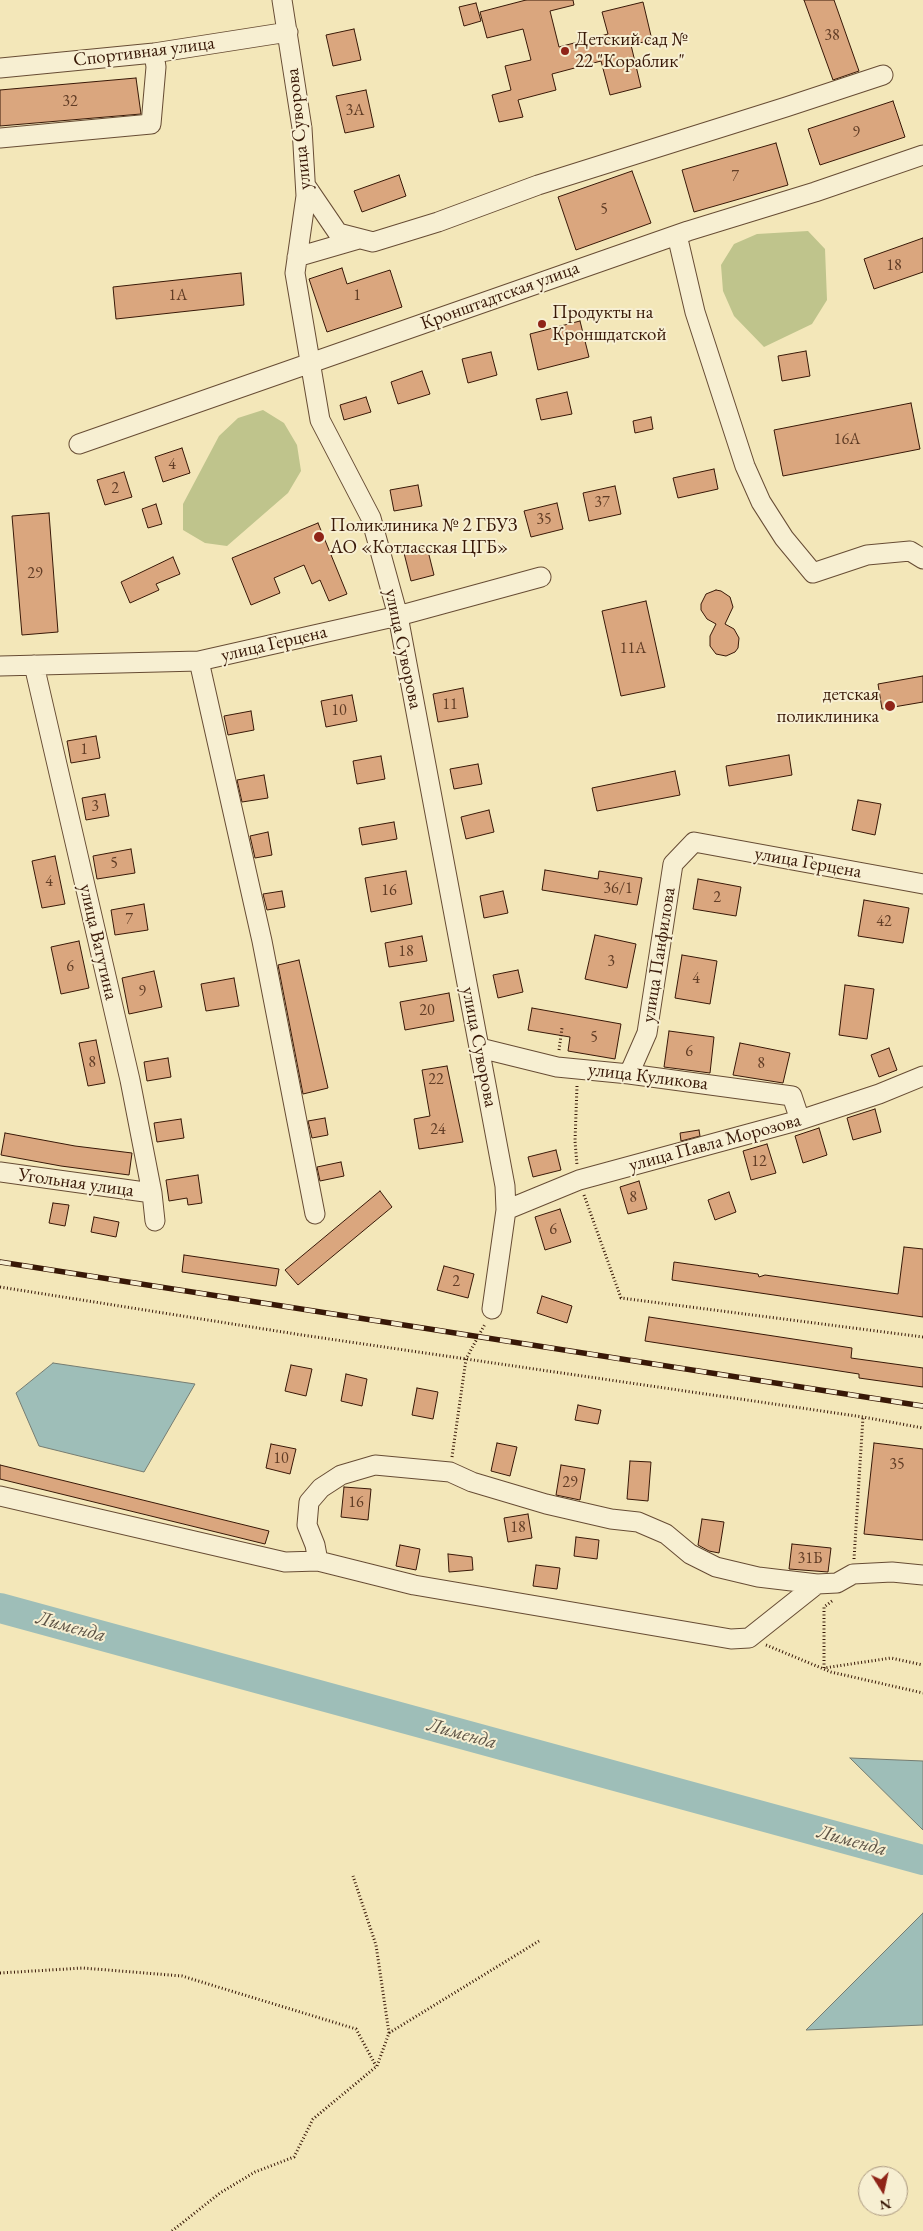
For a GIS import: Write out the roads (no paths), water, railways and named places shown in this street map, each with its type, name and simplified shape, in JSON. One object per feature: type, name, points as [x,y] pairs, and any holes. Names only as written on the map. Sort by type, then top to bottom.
[{"type":"street","name":"улица Суворова","points":[[282,0],[302,128],[306,186],[295,273],[320,420],[370,518],[398,616],[505,1186],[506,1210],[492,1309]]},
{"type":"street","name":"Спортивная улица","points":[[0,68],[154,53],[288,32]]},
{"type":"street","points":[[0,138],[150,124],[156,67],[154,53]]},
{"type":"street","points":[[306,186],[338,233],[373,242],[538,185],[786,108],[883,75]]},
{"type":"street","name":"Кронштадтская улица","points":[[79,444],[677,235],[815,192],[923,155]]},
{"type":"street","points":[[677,235],[695,312],[745,466],[760,502],[784,538],[813,573],[867,556],[910,551],[923,559]]},
{"type":"street","points":[[297,257],[360,239]]},
{"type":"street","name":"улица Герцена","points":[[0,666],[199,661],[398,616],[541,577]]},
{"type":"street","points":[[199,661],[262,941],[315,1214]]},
{"type":"street","name":"улица Ватутина","points":[[34,665],[130,1080],[152,1193],[155,1220]]},
{"type":"street","name":"улица Герцена","points":[[694,842],[923,884]]},
{"type":"street","name":"улица Панфилова","points":[[629,1074],[647,1034],[673,864],[694,842]]},
{"type":"street","name":"улица Куликова","points":[[480,1048],[557,1067],[629,1074],[792,1096],[800,1120]]},
{"type":"street","name":"улица Павла Морозова","points":[[506,1210],[579,1180],[800,1120],[879,1094],[923,1076]]},
{"type":"street","name":"Угольная улица","points":[[0,1172],[152,1193]]},
{"type":"street","points":[[318,1561],[315,1545],[307,1525],[309,1502],[321,1488],[341,1475],[375,1465],[450,1472],[472,1482],[546,1504],[611,1519],[638,1522],[666,1534],[690,1554],[716,1567],[758,1577],[817,1584],[837,1583],[853,1574],[892,1572],[923,1576]]},
{"type":"street","points":[[0,1496],[285,1562],[318,1561],[414,1585],[731,1639],[749,1638],[817,1584]]},
{"type":"water","points":[[53,1363],[195,1384],[144,1472],[39,1446],[16,1393]]},
{"type":"water","points":[[850,1758],[923,1761],[923,1830]]},
{"type":"water","points":[[923,1913],[923,2025],[806,2030]]},
{"type":"waterway","name":"Лименда","points":[[0,1608],[923,1860]]},
{"type":"railway","points":[[0,1262],[923,1406]]},
{"type":"place","name":"Детский сад № 22 \"Кораблик\"","points":[[565,51]]},
{"type":"place","name":"Продукты на Кроншдатской","points":[[542,324]]},
{"type":"place","name":"Поликлиника № 2 ГБУЗ АО «Котласская ЦГБ»","points":[[319,537]]},
{"type":"place","name":"детская поликлиника","points":[[890,706]]}]
